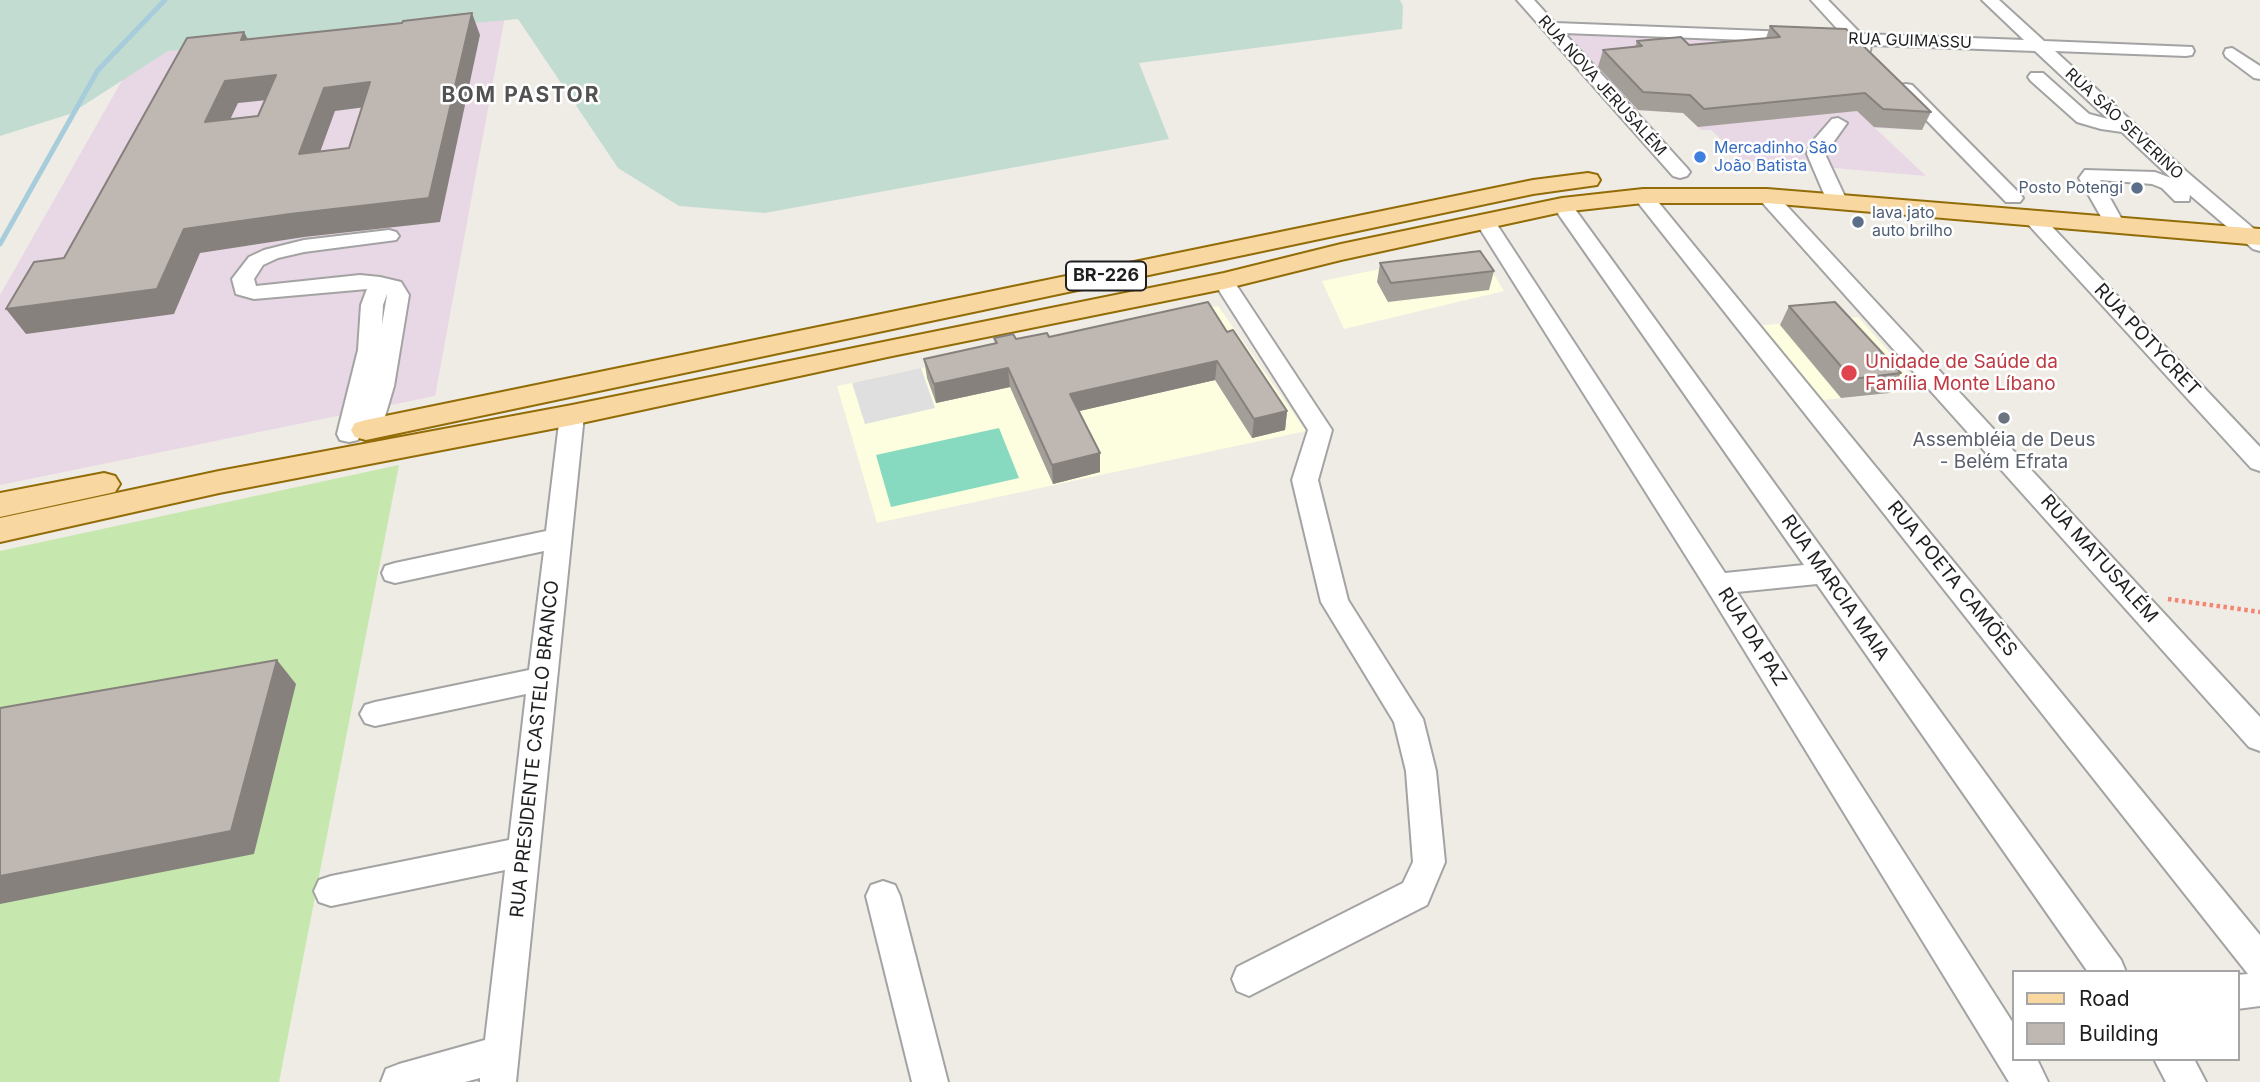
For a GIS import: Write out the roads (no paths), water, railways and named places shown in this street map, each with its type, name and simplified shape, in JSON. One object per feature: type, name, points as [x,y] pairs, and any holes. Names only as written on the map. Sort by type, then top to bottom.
[{"type":"main road","name":"BR-226","points":[[0,530],[341,457],[572,415],[892,347],[1224,281],[1333,241],[1533,187],[1680,172],[1744,172],[1831,190],[2033,218],[2109,215],[2213,221],[2258,234]]},
{"type":"main road","name":"BR-226","points":[[0,505],[1333,241],[1485,221],[1562,205],[1643,196],[1767,196],[1831,190],[2013,198],[2109,215]]},
{"type":"street","name":"RUA NOVA JERUSALÉM","points":[[1525,0],[1680,172]]},
{"type":"street","points":[[1819,0],[1877,60]]},
{"type":"street","name":"RUA SÃO SEVERINO","points":[[1990,0],[2129,127],[2213,221]]},
{"type":"street","name":"RUA GUIMASSU","points":[[1550,28],[2186,51]]},
{"type":"street","points":[[2232,53],[2260,74]]},
{"type":"street","points":[[2037,77],[2084,118],[2101,124],[2129,127]]},
{"type":"street","points":[[1896,79],[2013,198]]},
{"type":"street","points":[[1831,190],[1816,154],[1819,146],[1838,123]]},
{"type":"street","name":"RUA POETA CAMÕES","points":[[1643,196],[2260,962]]},
{"type":"street","name":"RUA MATUSALÉM","points":[[1767,196],[2132,594],[2260,738]]},
{"type":"street","name":"RUA MARCIA MAIA","points":[[1562,205],[2108,970]]},
{"type":"street","name":"RUA POTYCRET","points":[[2033,218],[2260,462]]},
{"type":"street","name":"RUA DA PAZ","points":[[1485,221],[1718,584],[2011,1051]]},
{"type":"street","points":[[359,432],[372,305],[380,283],[360,281],[254,293],[244,289],[243,279],[256,261],[271,254],[304,246],[389,236]]},
{"type":"street","points":[[1224,281],[1320,430],[1305,480],[1335,602],[1408,719],[1421,771],[1429,862],[1415,894],[1249,979]]},
{"type":"street","name":"RUA PRESIDENTE CASTELO BRANCO","points":[[500,1068],[572,415]]},
{"type":"street","points":[[395,573],[558,538]]},
{"type":"street","points":[[1718,584],[1824,573]]},
{"type":"street","points":[[375,714],[542,679]]},
{"type":"street","points":[[331,891],[524,852]]},
{"type":"street","points":[[883,896],[930,1082]]},
{"type":"street","points":[[2239,992],[2260,989]]},
{"type":"street","name":"RUA DA PAZ","points":[[2017,1061],[2030,1082]]},
{"type":"street","points":[[2173,1061],[2188,1082]]},
{"type":"street","points":[[399,1082],[500,1068]]},
{"type":"waterway","points":[[0,244],[98,70],[165,0]]},
{"type":"place","name":"Mercadinho São João Batista","points":[[1700,157]]},
{"type":"place","name":"Posto Potengi","points":[[2137,188]]},
{"type":"place","name":"lava jato auto brilho","points":[[1858,222]]},
{"type":"place","name":"Unidade de Saúde da Família Monte Líbano","points":[[1849,373]]},
{"type":"place","name":"Assembléia de Deus - Belém Efrata","points":[[2004,418]]},
{"type":"district","name":"BOM PASTOR","points":[[521,96]]}]
